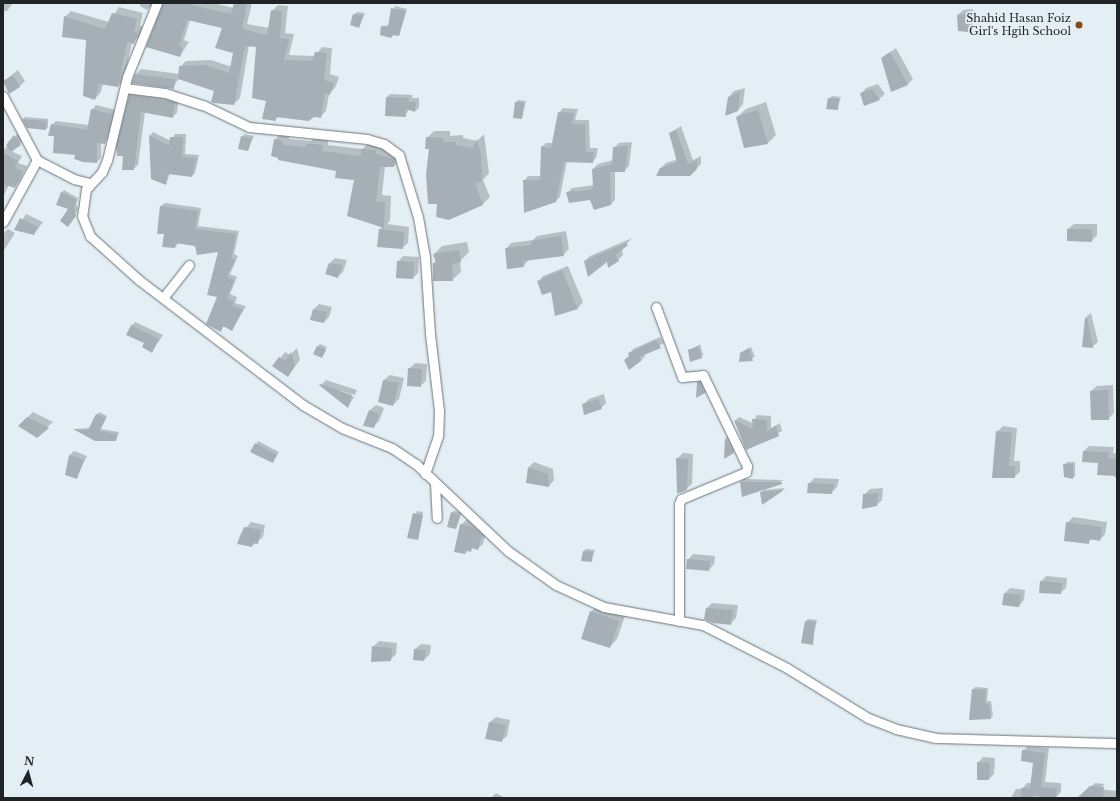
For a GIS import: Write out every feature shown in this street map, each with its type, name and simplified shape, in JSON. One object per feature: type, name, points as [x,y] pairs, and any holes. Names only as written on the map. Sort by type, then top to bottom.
[{"type":"street","points":[[157,3],[140,41],[125,88],[107,160],[102,172],[89,183],[82,216],[90,236],[163,298],[303,405],[342,428],[392,448],[416,464],[435,484],[508,551],[556,585],[604,606],[703,626],[738,642],[868,718],[896,729],[936,738],[1117,743]]},
{"type":"street","points":[[125,88],[165,93],[203,105],[249,127],[367,139],[384,144],[399,156],[418,217],[425,257],[430,334],[439,412],[438,436],[425,474]]},
{"type":"street","points":[[3,96],[37,160],[74,179],[89,183]]},
{"type":"street","points":[[3,222],[37,160]]},
{"type":"street","points":[[163,298],[189,265]]},
{"type":"street","points":[[656,307],[682,377],[703,376],[747,466],[746,472],[681,499],[679,504],[679,621]]},
{"type":"street","points":[[435,484],[437,518]]},
{"type":"building","points":[[163,3],[193,3],[192,5],[231,14],[234,3],[247,3],[242,29],[267,35],[271,10],[282,11],[280,38],[289,39],[284,60],[312,61],[315,52],[327,53],[324,80],[334,83],[330,95],[325,93],[321,118],[314,117],[309,121],[276,117],[276,121],[262,119],[266,101],[252,98],[256,47],[245,46],[234,105],[211,102],[214,91],[178,79],[179,66],[205,65],[229,73],[233,53],[215,48],[222,28],[187,20],[179,46],[183,47],[180,57],[146,47]]},
{"type":"building","points":[[391,8],[406,11],[399,36],[393,35],[391,38],[380,35],[381,26],[388,27]]},
{"type":"building","points":[[112,13],[137,19],[134,32],[138,33],[134,44],[127,42],[118,87],[99,84],[95,100],[83,96],[86,40],[62,37],[64,16],[105,29]]},
{"type":"building","points":[[353,14],[363,15],[359,28],[350,25]]},
{"type":"building","points":[[967,14],[968,32],[958,31],[957,15]]},
{"type":"building","points":[[890,52],[908,85],[891,92],[881,58]]},
{"type":"building","points":[[135,74],[175,79],[174,89],[132,83]]},
{"type":"building","points":[[13,75],[20,87],[9,94],[3,81]]},
{"type":"building","points":[[872,89],[880,100],[864,106],[860,93]]},
{"type":"building","points":[[740,92],[738,111],[725,116],[728,97]]},
{"type":"building","points":[[129,95],[175,102],[173,118],[141,112],[134,170],[122,170],[123,156],[117,156],[116,146]]},
{"type":"building","points":[[386,97],[409,98],[409,102],[416,102],[415,112],[406,109],[406,117],[385,116]]},
{"type":"building","points":[[828,98],[839,99],[838,110],[826,109]]},
{"type":"building","points":[[515,102],[524,103],[522,119],[513,118]]},
{"type":"building","points":[[91,109],[112,114],[105,144],[97,143],[97,163],[83,162],[74,159],[75,155],[53,153],[54,136],[48,136],[51,124],[87,130]]},
{"type":"building","points":[[758,110],[768,144],[744,148],[736,117]]},
{"type":"building","points":[[558,112],[574,113],[572,124],[585,124],[586,152],[594,152],[593,163],[564,162],[556,202],[524,213],[523,180],[540,180],[541,146],[551,148]]},
{"type":"building","points":[[22,119],[46,121],[46,130],[27,128]]},
{"type":"building","points":[[676,130],[688,164],[697,160],[697,169],[690,176],[656,176],[660,168],[677,162],[669,133]]},
{"type":"building","points":[[14,135],[21,145],[11,152],[6,145]]},
{"type":"building","points":[[149,135],[169,146],[170,137],[183,137],[182,157],[196,158],[192,177],[168,174],[166,185],[151,179]]},
{"type":"building","points":[[241,136],[252,138],[248,151],[238,149]]},
{"type":"building","points":[[426,137],[443,138],[443,142],[456,142],[456,145],[473,148],[477,139],[481,155],[482,181],[475,183],[483,205],[449,220],[436,217],[437,204],[428,204],[426,174],[429,149],[425,149]]},
{"type":"building","points":[[274,139],[283,141],[283,145],[306,147],[307,144],[318,144],[323,146],[322,151],[361,156],[361,149],[376,150],[376,154],[394,159],[394,167],[380,167],[376,201],[385,202],[384,228],[347,216],[354,180],[335,178],[336,171],[278,160],[278,158],[271,156]]},
{"type":"building","points":[[628,146],[625,172],[610,172],[611,205],[594,210],[590,200],[569,203],[566,192],[590,190],[593,187],[592,169],[612,164],[613,147]]},
{"type":"building","points":[[3,153],[18,161],[15,168],[23,171],[15,188],[3,184]]},
{"type":"building","points":[[61,192],[77,200],[74,207],[76,216],[68,227],[60,221],[68,209],[56,205]]},
{"type":"building","points":[[160,206],[198,211],[195,229],[236,234],[231,258],[235,260],[227,277],[234,280],[227,298],[234,301],[232,306],[243,309],[232,331],[223,326],[221,332],[206,324],[217,297],[207,295],[218,252],[197,255],[195,246],[176,243],[175,248],[162,247],[164,234],[157,234]]},
{"type":"building","points":[[20,218],[38,227],[34,235],[14,230]]},
{"type":"building","points":[[379,229],[404,232],[403,249],[377,247]]},
{"type":"building","points":[[1067,229],[1092,229],[1092,242],[1067,241]]},
{"type":"building","points":[[561,236],[564,256],[523,261],[524,267],[507,269],[505,248],[531,245],[531,241]]},
{"type":"building","points":[[626,243],[628,245],[616,255],[619,261],[608,268],[607,262],[588,277],[584,261]]},
{"type":"building","points":[[459,250],[461,262],[452,264],[453,281],[433,281],[433,263],[436,263],[433,254]]},
{"type":"building","points":[[397,261],[414,262],[413,279],[396,278]]},
{"type":"building","points":[[329,263],[343,265],[338,278],[325,274]]},
{"type":"building","points":[[562,270],[578,309],[555,316],[551,292],[542,295],[537,281]]},
{"type":"building","points":[[313,309],[327,312],[324,323],[310,320]]},
{"type":"building","points":[[1085,318],[1087,318],[1093,348],[1082,347]]},
{"type":"building","points":[[131,325],[159,339],[152,353],[142,347],[144,343],[126,335]]},
{"type":"building","points":[[656,340],[661,348],[639,357],[641,361],[629,370],[624,360],[629,356],[628,353]]},
{"type":"building","points":[[317,346],[326,350],[322,358],[313,354]]},
{"type":"building","points":[[698,346],[702,358],[690,362],[688,350]]},
{"type":"building","points":[[749,348],[753,361],[739,362],[740,353]]},
{"type":"building","points":[[291,352],[295,366],[288,377],[272,366],[279,357],[285,361]]},
{"type":"building","points":[[408,368],[422,369],[421,387],[407,386]]},
{"type":"building","points":[[383,380],[399,383],[393,406],[378,402]]},
{"type":"building","points":[[699,381],[705,393],[696,398],[697,382]]},
{"type":"building","points":[[320,384],[352,395],[348,408],[319,385]]},
{"type":"building","points":[[1108,390],[1109,420],[1091,420],[1090,391]]},
{"type":"building","points":[[598,399],[602,409],[584,415],[582,404]]},
{"type":"building","points":[[369,410],[379,414],[374,428],[363,426]]},
{"type":"building","points":[[96,414],[106,418],[99,431],[117,434],[116,441],[95,441],[73,429],[88,430]]},
{"type":"building","points":[[27,417],[49,428],[37,438],[18,426]]},
{"type":"building","points":[[752,419],[767,420],[767,431],[776,426],[779,436],[746,450],[734,420],[753,429]]},
{"type":"building","points":[[996,431],[1012,433],[1009,466],[1015,466],[1015,478],[992,478]]},
{"type":"building","points":[[725,438],[734,453],[724,459]]},
{"type":"building","points":[[255,443],[277,455],[273,463],[250,452]]},
{"type":"building","points":[[1083,451],[1109,452],[1108,458],[1117,459],[1117,476],[1097,475],[1098,463],[1082,462]]},
{"type":"building","points":[[69,455],[84,460],[77,479],[65,475]]},
{"type":"building","points":[[676,458],[688,459],[687,490],[679,493],[677,493]]},
{"type":"building","points":[[1063,464],[1073,464],[1073,479],[1064,477]]},
{"type":"building","points":[[528,467],[548,474],[549,487],[526,483]]},
{"type":"building","points":[[740,482],[782,482],[782,484],[742,497]]},
{"type":"building","points":[[808,483],[834,484],[832,494],[807,493]]},
{"type":"building","points":[[784,490],[762,505],[760,492]]},
{"type":"building","points":[[878,493],[877,506],[862,509],[863,494]]},
{"type":"building","points":[[451,512],[460,515],[456,529],[447,527]]},
{"type":"building","points":[[413,513],[423,515],[418,540],[407,538]]},
{"type":"building","points":[[1066,522],[1102,527],[1100,541],[1089,539],[1089,544],[1064,541]]},
{"type":"building","points":[[460,524],[472,527],[482,535],[478,550],[472,548],[471,552],[466,550],[465,554],[454,552]]},
{"type":"building","points":[[244,527],[261,530],[258,544],[253,543],[252,547],[237,544]]},
{"type":"building","points":[[583,551],[593,552],[592,562],[581,561]]},
{"type":"building","points":[[687,559],[710,561],[709,571],[686,569]]},
{"type":"building","points":[[1040,581],[1062,583],[1061,594],[1039,593]]},
{"type":"building","points":[[1004,593],[1021,595],[1019,607],[1002,605]]},
{"type":"building","points":[[706,608],[733,610],[731,625],[713,623],[704,619]]},
{"type":"building","points":[[590,611],[619,621],[610,648],[581,639]]},
{"type":"building","points":[[805,621],[815,622],[813,645],[801,643]]},
{"type":"building","points":[[372,646],[392,648],[391,661],[371,662]]},
{"type":"building","points":[[414,649],[426,650],[424,661],[413,660]]},
{"type":"building","points":[[972,689],[986,690],[985,703],[989,704],[991,719],[969,720]]},
{"type":"building","points":[[489,722],[506,725],[502,742],[485,739]]},
{"type":"building","points":[[1022,750],[1045,753],[1041,787],[1057,788],[1056,798],[1031,796],[1031,798],[1021,798],[1021,788],[1030,788],[1033,763],[1021,761]]},
{"type":"building","points":[[977,762],[990,763],[989,780],[977,780]]},
{"type":"building","points":[[1090,786],[1104,787],[1103,798],[1077,798]]},
{"type":"place","name":"Shahid Hasan Foiz Girl's Hgih School","points":[[1079,25]]}]
